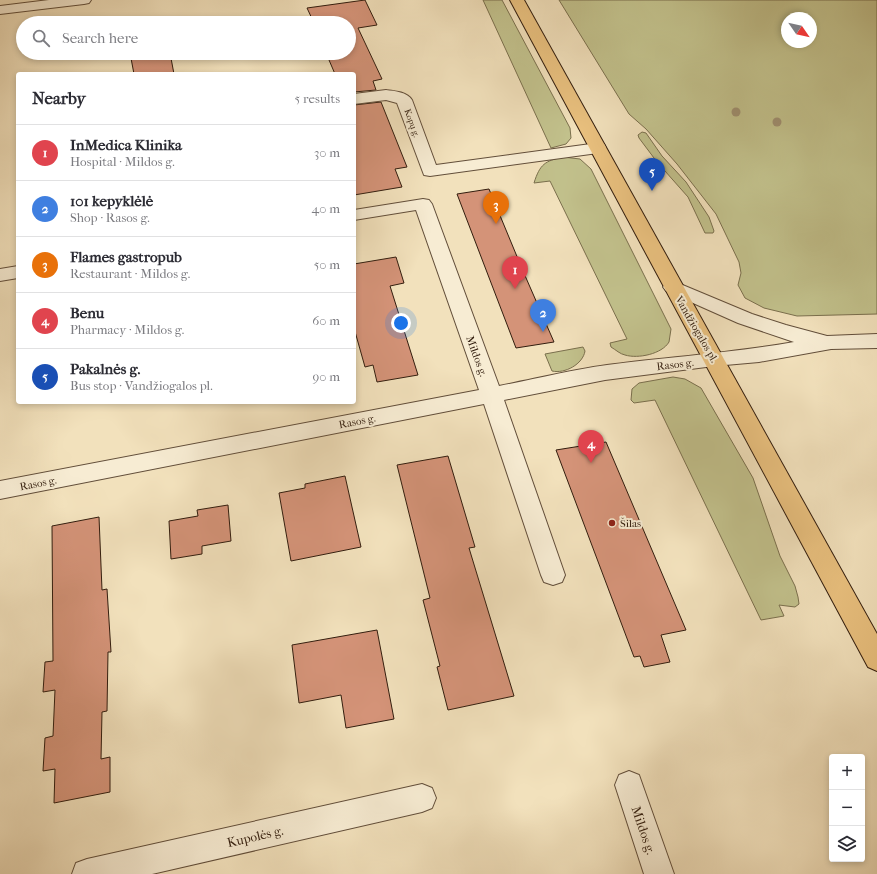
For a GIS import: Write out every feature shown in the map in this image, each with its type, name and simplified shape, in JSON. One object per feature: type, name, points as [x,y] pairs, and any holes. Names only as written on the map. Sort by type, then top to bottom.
[{"type":"main road","name":"Vandžiogalos pl.","points":[[517,0],[877,659]]},
{"type":"street","points":[[0,10],[62,1],[84,0]]},
{"type":"street","name":"Kopų g.","points":[[356,99],[395,95],[404,100],[430,171],[598,148]]},
{"type":"street","name":"Mildos g.","points":[[356,215],[423,204],[492,395],[552,575]]},
{"type":"street","points":[[0,275],[16,272]]},
{"type":"street","points":[[673,287],[762,324],[800,336],[831,342],[877,341]]},
{"type":"street","name":"Rasos g.","points":[[0,490],[605,373],[714,359],[759,355],[831,342]]},
{"type":"street","name":"Mildos g.","points":[[629,785],[659,874]]},
{"type":"street","name":"Kupolės g.","points":[[87,874],[422,798]]},
{"type":"shaded area","points":[[483,0],[502,0],[570,128],[571,138],[566,144],[551,148]]},
{"type":"shaded area","points":[[559,0],[877,0],[877,314],[797,316],[764,308],[745,298],[738,285],[741,273],[739,262],[716,214],[677,164],[646,129],[629,114]]},
{"type":"shaded area","points":[[642,132],[646,133],[662,156],[686,182],[709,217],[714,231],[713,233],[705,233],[688,197],[657,162],[639,138],[638,135]]},
{"type":"shaded area","points":[[563,157],[580,159],[591,169],[671,329],[669,342],[661,350],[643,356],[630,356],[621,354],[611,347],[610,343],[627,339],[550,181],[534,183],[541,167],[544,164]]},
{"type":"shaded area","points":[[583,347],[585,351],[584,356],[577,364],[562,371],[552,371],[545,354]]},
{"type":"shaded area","points":[[673,377],[685,379],[701,388],[753,478],[780,556],[795,586],[798,597],[799,604],[795,607],[779,605],[784,616],[761,620],[655,400],[634,403],[631,400],[632,389],[639,383]]},
{"type":"building","points":[[365,0],[377,25],[358,28],[382,79],[373,81],[376,90],[356,92],[356,72],[334,72],[329,60],[356,60],[356,16],[311,16],[307,8]]},
{"type":"building","points":[[131,60],[171,60],[174,72],[134,72]]},
{"type":"building","points":[[381,102],[407,167],[395,169],[402,187],[356,195],[356,105]]},
{"type":"building","points":[[489,189],[554,342],[516,348],[457,194]]},
{"type":"building","points":[[396,257],[404,283],[390,286],[418,375],[377,382],[373,365],[365,367],[356,335],[356,264]]},
{"type":"building","name":"Šilas","points":[[606,442],[686,630],[661,635],[670,662],[644,667],[640,656],[634,657],[556,450]]},
{"type":"building","points":[[448,456],[475,547],[469,548],[514,696],[448,710],[437,667],[440,666],[423,600],[430,598],[397,465]]},
{"type":"building","points":[[345,476],[361,547],[291,561],[279,493],[305,488],[305,484]]},
{"type":"building","points":[[228,505],[231,541],[202,546],[202,554],[171,559],[169,521],[198,516],[197,510]]},
{"type":"building","points":[[99,517],[102,590],[107,589],[111,652],[108,652],[107,711],[102,712],[101,759],[110,757],[110,792],[54,803],[55,769],[43,771],[45,738],[53,736],[55,690],[43,692],[45,662],[53,661],[52,526]]},
{"type":"building","points":[[377,630],[394,719],[346,728],[341,695],[299,703],[292,645]]},
{"type":"place","name":"Pakalnės g.","points":[[652,191]]},
{"type":"place","name":"Flames gastropub","points":[[496,224]]},
{"type":"place","name":"InMedica Klinika","points":[[515,289]]},
{"type":"place","name":"101 kepyklėlė","points":[[543,332]]},
{"type":"place","name":"Benu","points":[[591,463]]},
{"type":"place","name":"Šilas","points":[[612,523]]}]
